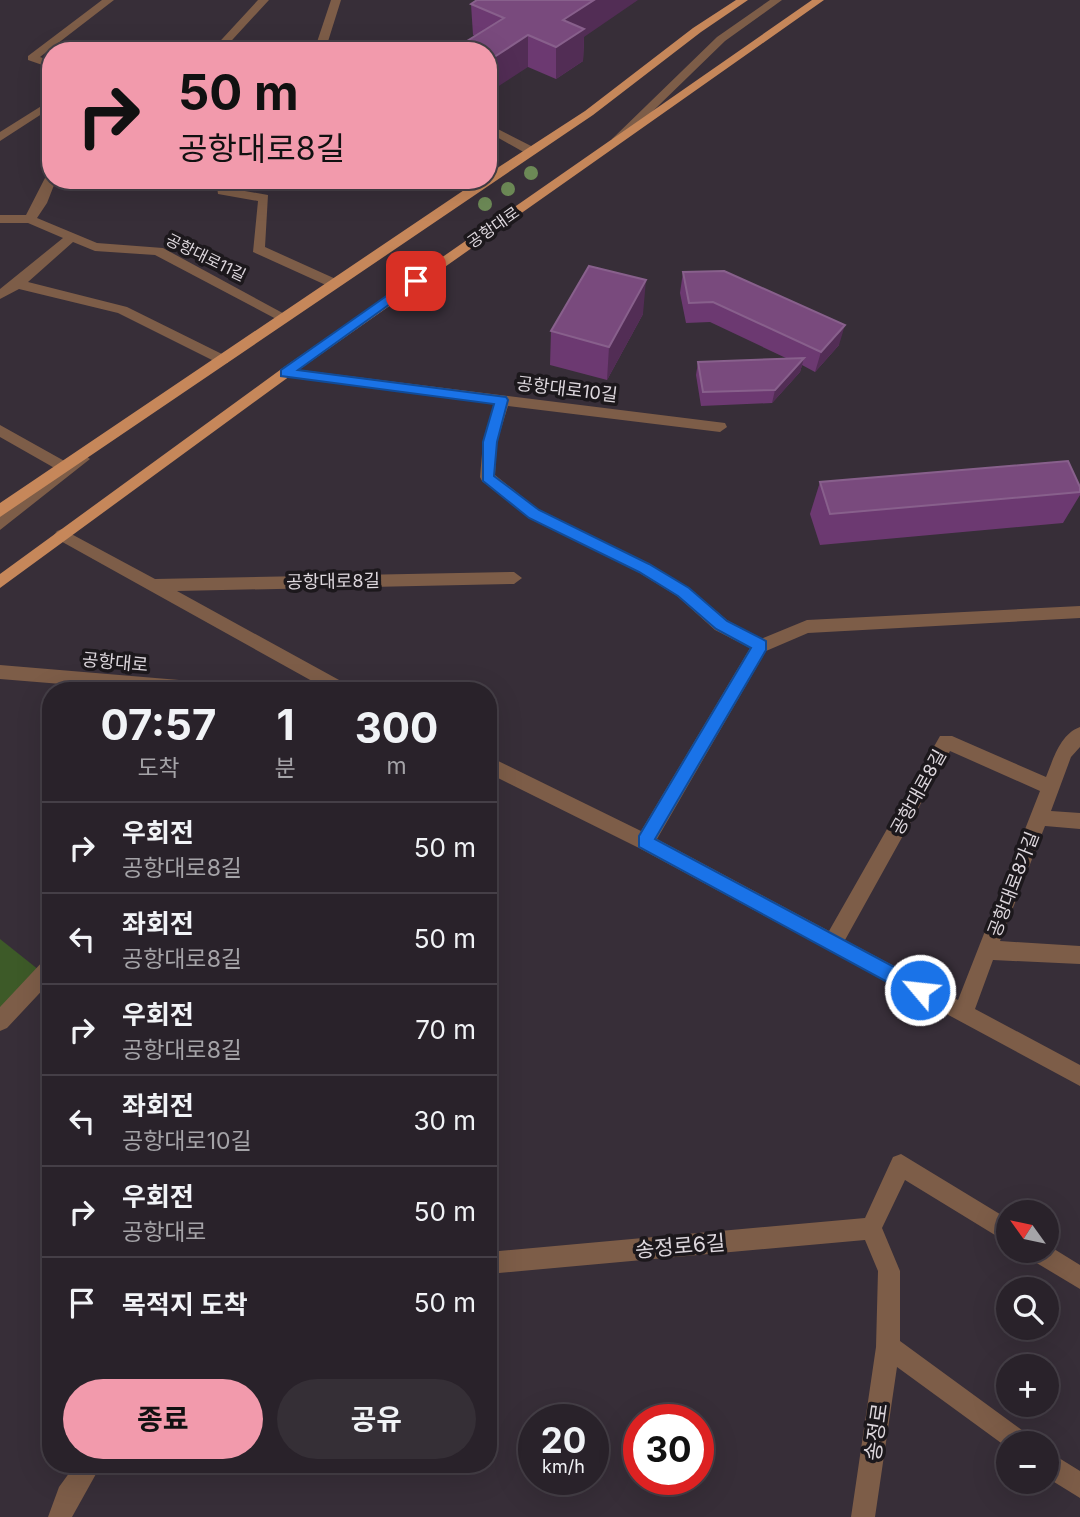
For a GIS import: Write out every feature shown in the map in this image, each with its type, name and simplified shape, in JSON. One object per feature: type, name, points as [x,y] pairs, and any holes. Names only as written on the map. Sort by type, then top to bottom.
[{"type":"main road","points":[[497,174],[743,0]]},
{"type":"main road","name":"공항대로","points":[[0,582],[285,373],[819,0]]},
{"type":"main road","points":[[0,511],[474,189]]},
{"type":"street","points":[[53,42],[108,0]]},
{"type":"street","points":[[224,42],[264,0]]},
{"type":"street","points":[[322,42],[336,0]]},
{"type":"street","points":[[613,143],[721,39],[778,0]]},
{"type":"street","points":[[42,50],[32,58],[42,62]]},
{"type":"street","points":[[0,137],[42,109]]},
{"type":"street","points":[[497,132],[531,151]]},
{"type":"street","points":[[30,219],[47,189]]},
{"type":"street","points":[[222,189],[264,198],[258,249],[333,283]]},
{"type":"street","name":"공항대로11길","points":[[0,219],[30,219],[95,247],[158,251],[283,317]]},
{"type":"street","points":[[0,295],[18,284],[71,237]]},
{"type":"street","points":[[18,284],[122,310],[223,360]]},
{"type":"street","name":"공항대로10길","points":[[285,373],[720,428]]},
{"type":"street","points":[[502,400],[490,442],[487,477],[534,514],[644,568],[683,592],[721,625],[761,646]]},
{"type":"street","points":[[0,430],[66,468]]},
{"type":"street","points":[[0,524],[105,442]]},
{"type":"street","points":[[62,535],[328,682]]},
{"type":"street","name":"공항대로8길","points":[[152,585],[514,578]]},
{"type":"street","points":[[645,842],[761,646],[807,627],[1080,612]]},
{"type":"street","name":"공항대로","points":[[0,672],[119,682]]},
{"type":"street","name":"공항대로8가길","points":[[963,1013],[1064,753],[1078,738]]},
{"type":"street","name":"공항대로8길","points":[[833,943],[946,741],[1051,788]]},
{"type":"street","points":[[497,768],[645,842],[1080,1076]]},
{"type":"street","name":"공항대로8가길","points":[[1039,818],[1080,821]]},
{"type":"street","name":"공항대로8가길","points":[[988,950],[1080,955]]},
{"type":"street","points":[[0,1021],[42,977]]},
{"type":"street","points":[[871,1228],[901,1165],[996,1224]]},
{"type":"street","name":"송정로6길","points":[[497,1262],[871,1228]]},
{"type":"street","name":"송정로","points":[[863,1517],[888,1347],[889,1271],[871,1228]]},
{"type":"street","points":[[1058,1264],[1080,1278]]},
{"type":"street","points":[[888,1347],[1004,1431]]},
{"type":"street","points":[[1059,1471],[1080,1486]]},
{"type":"street","points":[[60,1517],[68,1496],[84,1473]]},
{"type":"green space","points":[[0,939],[42,972],[42,976],[0,1021]]},
{"type":"building","points":[[477,0],[594,0],[563,20],[584,29],[556,47],[528,35],[497,55],[497,42],[465,42],[504,18],[471,4]]},
{"type":"building","points":[[589,266],[646,280],[609,347],[551,331]]},
{"type":"building","points":[[724,271],[845,325],[821,352],[713,302],[689,303],[683,272]]},
{"type":"building","points":[[804,358],[775,390],[703,392],[698,362]]},
{"type":"building","points":[[1068,461],[1080,492],[830,514],[820,482]]},
{"type":"route","points":[[416,281],[285,373],[502,400],[490,442],[487,477],[534,514],[644,568],[683,592],[721,625],[761,646],[645,842],[920,990]]}]
